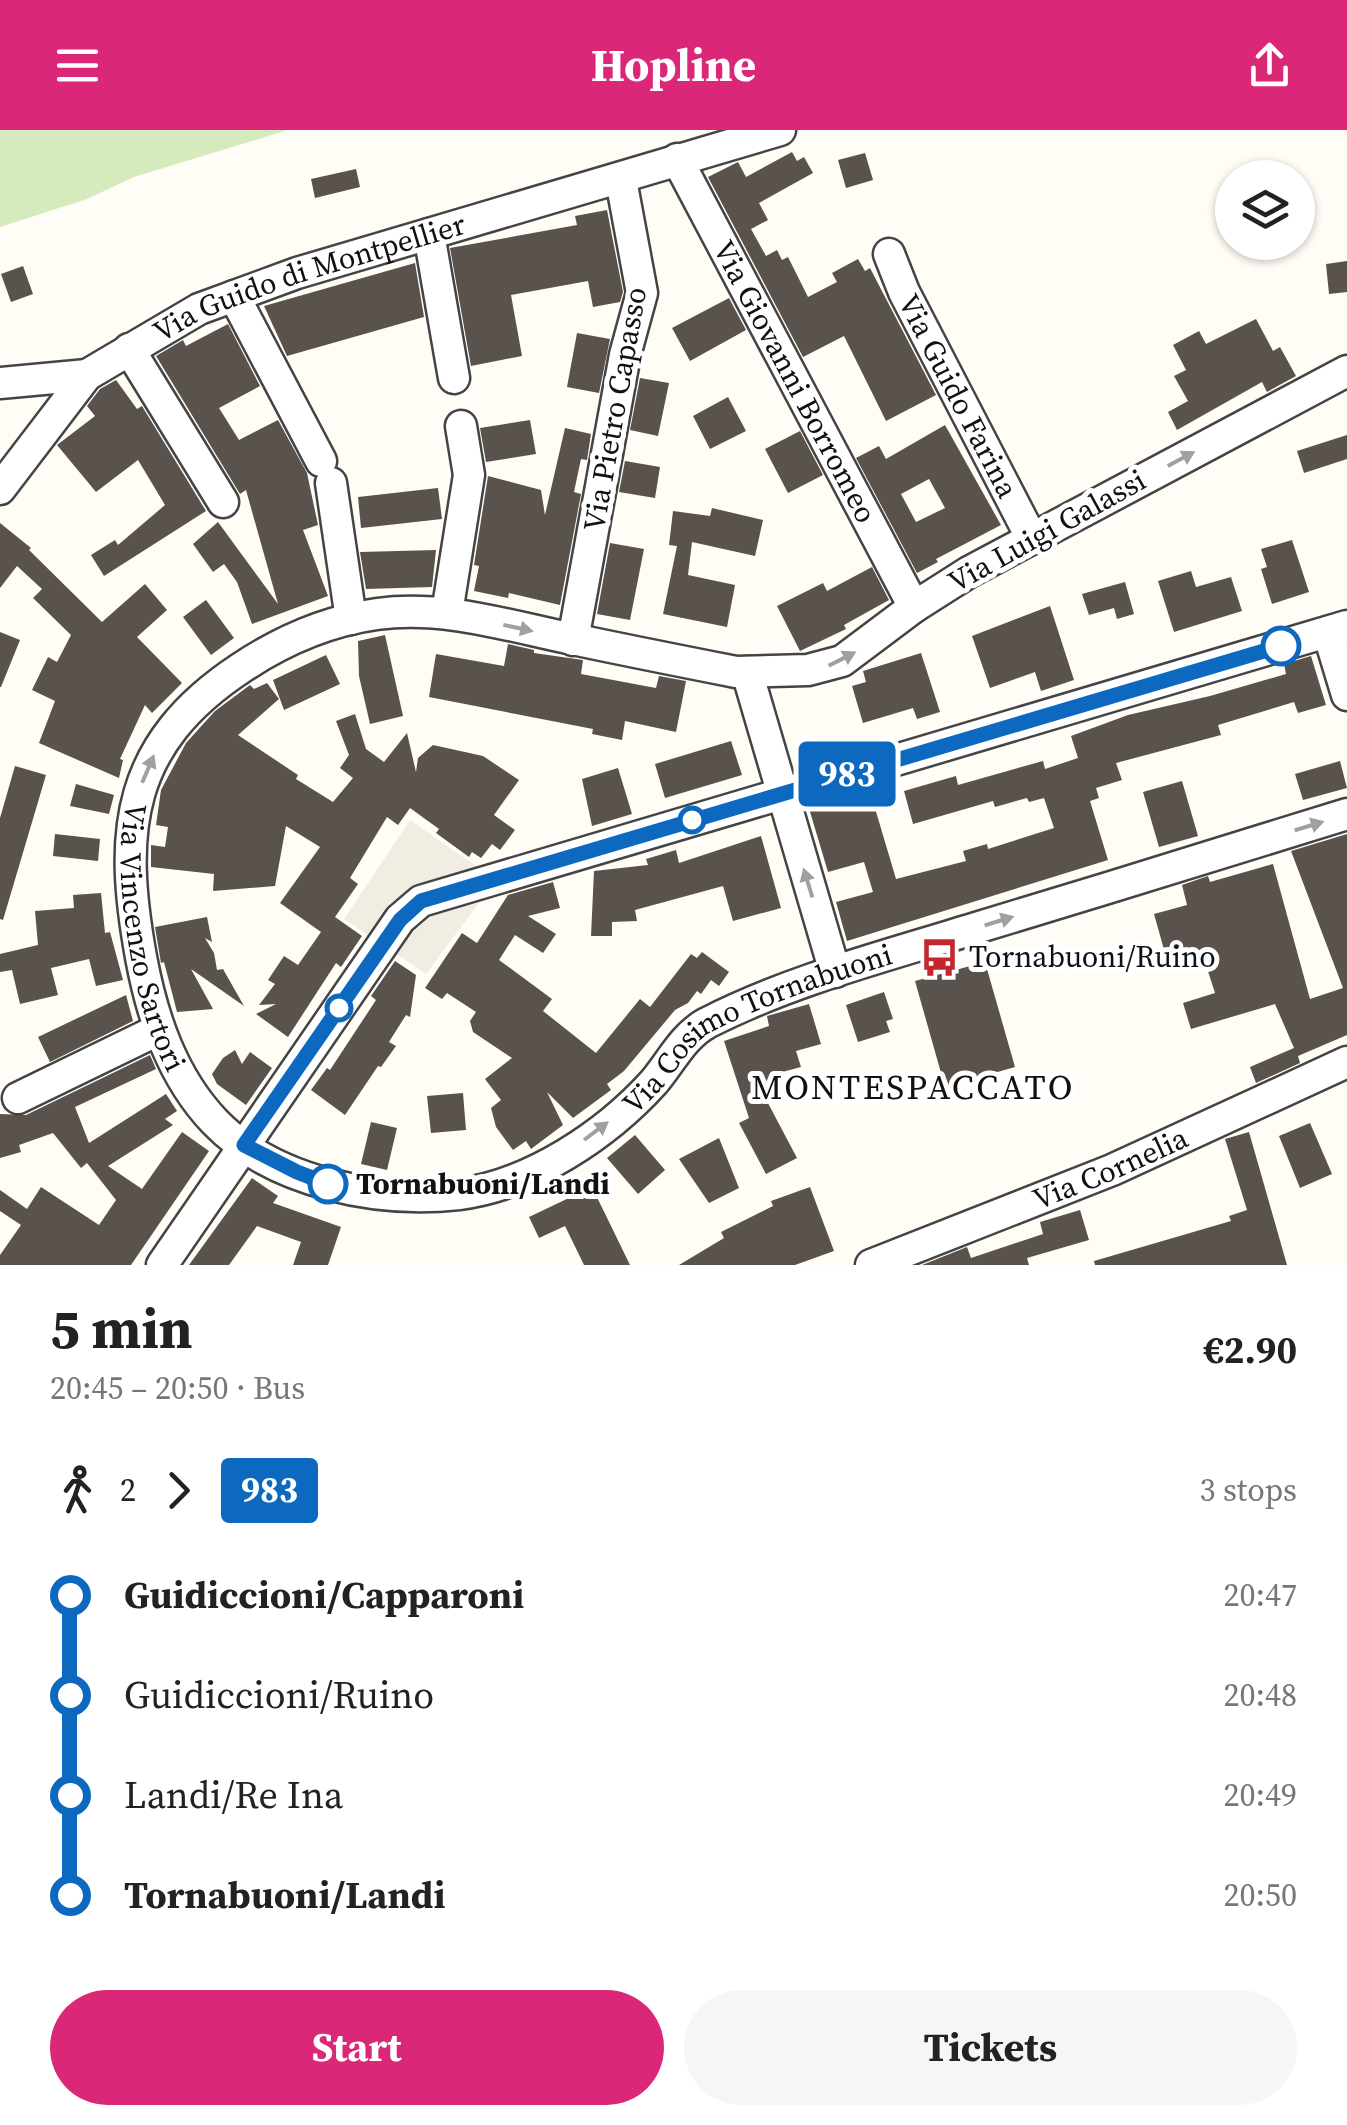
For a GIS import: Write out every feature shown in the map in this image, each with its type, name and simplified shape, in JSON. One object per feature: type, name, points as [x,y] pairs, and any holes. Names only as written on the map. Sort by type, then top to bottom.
[{"type":"street","name":"Via Guido di Montpellier","points":[[0,489],[87,375],[183,316],[430,234],[780,130]]},
{"type":"street","name":"Via Giovanni Borromeo","points":[[678,159],[914,607]]},
{"type":"street","name":"Via Pietro Capasso","points":[[574,640],[626,349],[642,294],[621,180]]},
{"type":"street","points":[[430,234],[454,378]]},
{"type":"street","name":"Via Guido Farina","points":[[889,254],[904,292],[1032,537]]},
{"type":"street","points":[[234,296],[326,472],[351,619]]},
{"type":"street","points":[[129,349],[222,502]]},
{"type":"street","name":"Via Luigi Galassi","points":[[746,672],[808,670],[837,664],[914,607],[1032,537],[1347,371]]},
{"type":"street","points":[[0,383],[87,375]]},
{"type":"street","points":[[447,614],[469,475],[461,426]]},
{"type":"street","name":"Via Vincenzo Sartori","points":[[244,1145],[201,1106],[158,1030],[136,930],[129,871],[135,810],[146,770],[166,734],[228,676],[300,634],[392,612],[447,614],[746,672]]},
{"type":"street","points":[[162,1265],[391,934],[406,913],[421,901],[1338,629],[1347,695]]},
{"type":"street","points":[[746,672],[835,972]]},
{"type":"street","name":"Via Cosimo Tornabuoni","points":[[244,1145],[307,1177],[364,1192],[408,1196],[462,1193],[494,1186],[554,1160],[600,1129],[652,1084],[685,1041],[706,1024],[835,972],[1347,814]]},
{"type":"street","points":[[18,1098],[158,1030]]},
{"type":"street","name":"Via Cornelia","points":[[871,1265],[1112,1170],[1347,1062]]},
{"type":"green space","points":[[0,130],[288,130],[134,177],[87,199],[0,227]]},
{"type":"shaded area","points":[[410,820],[496,880],[426,974],[344,919]]},
{"type":"building","points":[[792,152],[797,161],[804,157],[813,173],[759,203],[768,220],[751,229],[766,256],[777,250],[782,260],[788,257],[808,297],[837,282],[832,273],[858,259],[865,271],[870,268],[936,395],[886,421],[844,336],[803,357],[708,177],[738,162],[746,177]]},
{"type":"building","points":[[865,153],[873,180],[846,188],[838,160]]},
{"type":"building","points":[[356,169],[360,187],[315,198],[311,179]]},
{"type":"building","points":[[607,210],[623,292],[620,302],[593,307],[588,281],[511,295],[522,356],[471,366],[450,248],[577,225],[575,216]]},
{"type":"building","points":[[1347,261],[1347,292],[1329,294],[1326,264]]},
{"type":"building","points":[[415,263],[424,317],[287,356],[264,306]]},
{"type":"building","points":[[23,266],[33,294],[11,302],[1,274]]},
{"type":"building","points":[[729,298],[746,330],[690,361],[672,328]]},
{"type":"building","points":[[1256,319],[1273,351],[1280,347],[1296,376],[1267,392],[1262,382],[1177,430],[1168,412],[1188,401],[1174,376],[1186,370],[1173,345],[1199,331],[1206,344]]},
{"type":"building","points":[[228,324],[260,386],[219,408],[239,440],[278,420],[307,473],[318,525],[303,530],[328,596],[252,624],[237,582],[224,564],[213,572],[193,544],[218,522],[278,604],[246,490],[240,494],[156,356],[183,340],[186,346]]},
{"type":"building","points":[[577,333],[610,339],[599,393],[567,387]]},
{"type":"building","points":[[640,378],[669,383],[658,436],[630,430]]},
{"type":"building","points":[[116,380],[137,409],[142,406],[206,511],[104,576],[91,555],[115,540],[118,545],[165,505],[138,460],[96,492],[57,445],[95,416],[87,406],[100,389]]},
{"type":"building","points":[[728,397],[746,431],[710,449],[693,416]]},
{"type":"building","points":[[530,420],[536,454],[486,462],[480,428]]},
{"type":"building","points":[[945,425],[1001,525],[917,573],[856,458],[879,446],[886,459]],"holes":[[[929,479],[945,508],[916,522],[901,494]]]},
{"type":"building","points":[[565,428],[591,434],[587,460],[581,459],[574,492],[581,494],[560,605],[509,593],[508,598],[474,591],[479,566],[474,565],[488,476],[541,490],[545,515]]},
{"type":"building","points":[[800,431],[823,475],[788,493],[765,449]]},
{"type":"building","points":[[1347,435],[1347,459],[1304,473],[1297,451]]},
{"type":"building","points":[[625,461],[660,467],[655,498],[619,492]]},
{"type":"building","points":[[438,488],[442,519],[361,528],[358,497]]},
{"type":"building","points":[[712,508],[763,520],[755,556],[692,542],[688,575],[735,585],[727,627],[663,614],[677,546],[669,545],[673,511],[710,516]]},
{"type":"building","points":[[0,523],[31,548],[102,622],[145,584],[167,610],[137,637],[182,683],[152,713],[145,705],[120,759],[123,760],[119,778],[39,743],[55,701],[32,690],[48,657],[57,662],[71,635],[33,598],[42,589],[17,566],[0,588]]},
{"type":"building","points":[[1292,540],[1309,592],[1272,604],[1261,569],[1267,567],[1261,549]]},
{"type":"building","points":[[610,543],[644,549],[630,620],[597,614]]},
{"type":"building","points":[[436,550],[432,587],[366,589],[360,552]]},
{"type":"building","points":[[872,567],[889,600],[844,625],[846,629],[800,651],[777,606],[823,583],[827,591]]},
{"type":"building","points":[[1191,571],[1196,587],[1231,577],[1242,611],[1174,632],[1158,581]]},
{"type":"building","points":[[1125,582],[1134,614],[1117,619],[1114,608],[1089,615],[1082,594]]},
{"type":"building","points":[[206,600],[234,638],[211,655],[183,617]]},
{"type":"building","points":[[1050,606],[1074,680],[1041,691],[1035,672],[990,688],[972,636]]},
{"type":"building","points":[[0,632],[20,640],[1,687],[0,687]]},
{"type":"building","points":[[385,635],[403,716],[370,724],[359,676],[358,641]]},
{"type":"building","points":[[508,644],[534,653],[583,660],[581,674],[656,688],[659,676],[686,681],[676,732],[625,721],[622,740],[592,734],[593,729],[429,697],[436,654],[504,666]]},
{"type":"building","points":[[921,653],[940,712],[917,719],[913,708],[863,723],[852,686],[866,682],[863,671]]},
{"type":"building","points":[[326,655],[340,684],[284,710],[273,680]]},
{"type":"building","points":[[1311,656],[1326,705],[1298,713],[1294,702],[1218,725],[1221,735],[1116,763],[1122,780],[1096,788],[1099,798],[1090,801],[1108,860],[847,941],[836,902],[873,892],[864,862],[828,872],[808,805],[869,788],[896,879],[966,861],[963,851],[987,844],[988,849],[1054,828],[1044,798],[1029,802],[1027,798],[995,807],[993,801],[913,824],[904,791],[956,776],[958,785],[1043,761],[1045,769],[1078,758],[1071,736],[1128,715],[1286,674],[1284,664]]},
{"type":"building","points":[[267,683],[279,699],[238,735],[333,802],[353,778],[340,768],[349,755],[336,721],[355,714],[366,749],[384,762],[407,733],[416,772],[418,758],[433,745],[483,756],[519,780],[494,815],[515,830],[500,850],[492,844],[481,858],[472,852],[469,857],[410,808],[398,825],[387,817],[350,878],[358,884],[335,917],[362,936],[341,967],[336,963],[288,1037],[256,1014],[276,1004],[259,1005],[275,984],[268,980],[284,956],[298,965],[321,932],[280,903],[320,847],[286,826],[275,886],[213,891],[214,874],[151,867],[151,845],[165,847],[168,827],[156,825],[161,790],[186,743],[215,711],[250,685],[254,689]]},
{"type":"building","points":[[731,741],[742,775],[665,798],[655,764]]},
{"type":"building","points":[[1340,761],[1347,788],[1303,800],[1295,774]]},
{"type":"building","points":[[15,766],[46,775],[3,920],[0,818]]},
{"type":"building","points":[[618,768],[632,814],[592,826],[582,779]]},
{"type":"building","points":[[1182,781],[1198,836],[1159,847],[1143,792]]},
{"type":"building","points":[[76,784],[114,795],[109,814],[70,806]]},
{"type":"building","points":[[55,834],[100,839],[98,861],[53,856]]},
{"type":"building","points":[[1347,834],[1347,1035],[1298,1056],[1300,1063],[1256,1083],[1250,1067],[1294,1048],[1275,1004],[1191,1029],[1183,1003],[1215,993],[1205,962],[1170,971],[1154,914],[1187,905],[1182,885],[1208,876],[1210,882],[1273,864],[1310,999],[1343,988],[1291,851]]},
{"type":"building","points":[[761,836],[781,908],[733,921],[723,886],[635,910],[637,921],[612,922],[612,936],[591,936],[594,871],[648,865],[646,859],[676,850],[679,863]]},
{"type":"building","points":[[553,882],[560,908],[528,916],[556,934],[543,953],[515,935],[499,960],[552,999],[543,1011],[596,1053],[640,999],[650,1007],[691,954],[697,958],[702,952],[729,972],[719,986],[711,980],[701,994],[697,991],[688,1003],[675,1010],[624,1071],[607,1084],[611,1090],[573,1118],[547,1092],[563,1125],[531,1149],[526,1141],[513,1150],[496,1127],[491,1108],[501,1100],[485,1079],[512,1058],[473,1032],[470,1021],[476,1012],[447,993],[442,999],[425,988],[462,933],[477,943],[508,895]]},
{"type":"building","points":[[101,893],[105,933],[110,932],[123,980],[96,986],[89,959],[51,968],[58,995],[20,1004],[12,970],[0,972],[0,954],[38,945],[35,911],[74,908],[73,895]]},
{"type":"building","points":[[207,917],[212,942],[205,938],[214,953],[217,970],[223,969],[244,1006],[191,969],[213,1009],[177,1012],[164,962],[161,963],[155,927]]},
{"type":"building","points":[[395,961],[416,975],[410,1017],[406,1015],[389,1042],[396,1046],[345,1115],[311,1090],[327,1068],[330,1070],[376,1000],[371,996]]},
{"type":"building","points":[[985,962],[1015,1067],[945,1087],[915,981]]},
{"type":"building","points":[[884,992],[893,1019],[886,1021],[890,1032],[858,1042],[846,1005]]},
{"type":"building","points":[[126,995],[133,1021],[50,1062],[38,1037]]},
{"type":"building","points":[[809,1004],[821,1044],[796,1051],[801,1067],[771,1075],[773,1082],[759,1086],[797,1158],[766,1174],[739,1123],[749,1118],[724,1041],[769,1026],[767,1016]]},
{"type":"building","points":[[235,1050],[242,1064],[250,1052],[272,1068],[246,1105],[217,1084],[212,1074],[223,1058]]},
{"type":"building","points":[[150,1055],[156,1069],[75,1107],[89,1143],[166,1094],[177,1111],[165,1119],[173,1125],[108,1166],[142,1189],[182,1132],[209,1151],[131,1265],[0,1265],[0,1255],[21,1225],[0,1211],[0,1190],[27,1209],[41,1187],[99,1225],[116,1200],[87,1163],[81,1168],[53,1133],[19,1145],[21,1152],[0,1158],[0,1114],[26,1115]]},
{"type":"building","points":[[463,1093],[466,1130],[431,1133],[427,1096]]},
{"type":"building","points":[[371,1122],[397,1128],[387,1170],[361,1164]]},
{"type":"building","points":[[1310,1123],[1332,1174],[1300,1188],[1279,1136]]},
{"type":"building","points":[[1249,1132],[1287,1265],[1095,1265],[1094,1261],[1231,1221],[1229,1216],[1247,1210],[1225,1139]]},
{"type":"building","points":[[635,1135],[665,1170],[638,1194],[607,1158]]},
{"type":"building","points":[[719,1138],[739,1188],[709,1203],[679,1159]]},
{"type":"building","points":[[252,1178],[278,1196],[273,1203],[341,1227],[328,1265],[293,1265],[301,1242],[257,1226],[229,1265],[189,1265]]},
{"type":"building","points":[[592,1187],[630,1265],[584,1265],[565,1226],[539,1238],[529,1217]]},
{"type":"building","points":[[810,1187],[834,1251],[795,1265],[679,1265],[724,1238],[721,1232],[773,1206],[771,1201]]},
{"type":"building","points":[[1080,1210],[1089,1240],[1027,1258],[1029,1265],[922,1265],[967,1247],[971,1258],[1043,1234],[1040,1222]]},
{"type":"bus line","name":"983","points":[[328,1184],[244,1145],[400,920],[421,901],[1281,646]]},
{"type":"place","name":"Tornabuoni/Ruino","points":[[939,957]]},
{"type":"place","name":"Tornabuoni/Landi","points":[[328,1184]]},
{"type":"district","name":"MONTESPACCATO","points":[[913,1087]]}]
